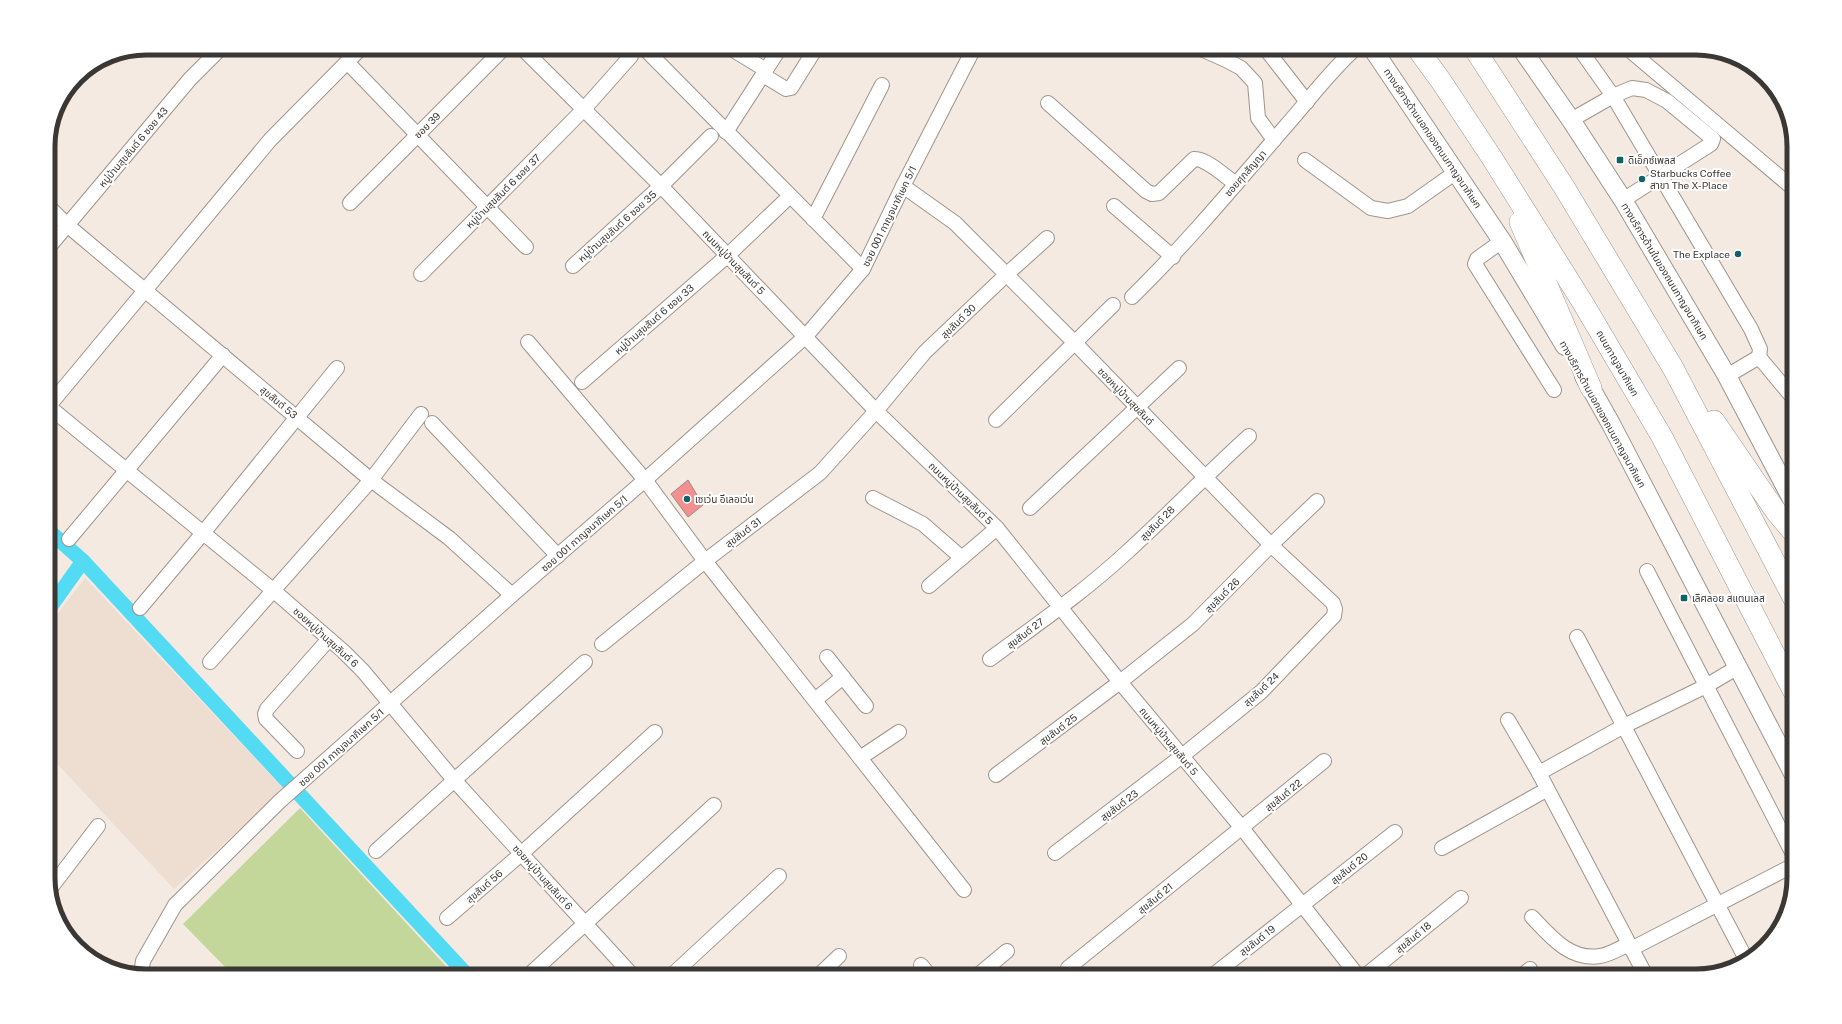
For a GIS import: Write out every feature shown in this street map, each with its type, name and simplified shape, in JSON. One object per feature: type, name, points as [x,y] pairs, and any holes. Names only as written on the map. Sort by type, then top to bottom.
[{"type":"highway","name":"ถนนกาญจนาภิเษก","points":[[1422,55],[1492,158],[1583,303],[1662,437],[1787,678]]},
{"type":"highway","points":[[1479,55],[1564,187],[1674,368],[1787,586]]},
{"type":"highway","points":[[1492,158],[1591,388]]},
{"type":"highway","points":[[1674,368],[1712,418],[1777,513],[1787,525]]},
{"type":"main road","name":"ทางบริการด้านนอกของถนนกาญจนาภิเษก","points":[[1377,55],[1502,241],[1591,388],[1787,762]]},
{"type":"main road","name":"ทางบริการด้านในของถนนกาญจนาภิเษก","points":[[1526,55],[1571,120],[1623,200],[1727,376],[1787,490]]},
{"type":"street","name":"หมู่บ้านสุขสันต์ 6 ซอย 43","points":[[55,240],[190,79],[214,55]]},
{"type":"street","points":[[55,398],[270,140],[354,55]]},
{"type":"street","name":"ซอย 39","points":[[350,202],[497,55]]},
{"type":"street","name":"ถนนหมู่บ้านสุขสันต์ 5","points":[[529,55],[661,186],[806,336],[876,411],[997,528],[1061,606],[1120,682],[1242,828],[1352,969]]},
{"type":"street","points":[[651,55],[863,269]]},
{"type":"street","points":[[740,55],[786,89],[792,88],[812,55]]},
{"type":"street","points":[[726,132],[776,55]]},
{"type":"street","name":"ซอย 001 กาญจนาภิเษก 5/1","points":[[142,969],[143,961],[175,904],[280,801],[512,595],[645,480],[806,336],[863,269],[903,186],[970,55]]},
{"type":"street","points":[[1215,55],[1241,68],[1255,83],[1258,118],[1274,140]]},
{"type":"street","points":[[1270,55],[1307,102]]},
{"type":"street","name":"ซอยศุภสัญญา","points":[[1132,297],[1173,257],[1307,102],[1334,68],[1348,55]]},
{"type":"street","points":[[1584,55],[1613,96],[1751,328],[1760,348],[1759,357],[1787,391]]},
{"type":"street","points":[[1635,55],[1787,183]]},
{"type":"street","name":"หมู่บ้านสุขสันต์ 6 ซอย 37","points":[[421,274],[584,109],[631,56]]},
{"type":"street","points":[[347,62],[526,247]]},
{"type":"street","points":[[813,219],[882,85]]},
{"type":"street","points":[[1571,120],[1613,96],[1632,88],[1646,90],[1667,101],[1713,139],[1711,144],[1623,200]]},
{"type":"street","points":[[1048,103],[1146,191],[1152,194],[1159,193],[1194,159],[1206,162],[1236,184]]},
{"type":"street","name":"หมู่บ้านสุขสันต์ 6 ซอย 35","points":[[573,266],[661,186],[711,136]]},
{"type":"street","points":[[1305,160],[1370,208],[1388,211],[1408,206],[1456,172]]},
{"type":"street","name":"ซอยหมู่บ้านสุขสันต์","points":[[903,186],[955,224],[1006,274],[1271,545],[1333,603],[1335,609],[1334,616]]},
{"type":"street","name":"หมู่บ้านสุขสันต์ 6 ซอย 33","points":[[582,382],[727,256],[790,196]]},
{"type":"street","points":[[1114,206],[1173,257]]},
{"type":"street","name":"สุขสันต์ 53","points":[[55,213],[67,225],[144,290],[372,480],[448,538],[512,595]]},
{"type":"street","name":"สุขสันต์ 30","points":[[876,411],[925,352],[1006,274],[1047,238]]},
{"type":"street","points":[[1502,241],[1477,259],[1475,264],[1554,390]]},
{"type":"street","points":[[996,420],[1113,305]]},
{"type":"street","points":[[528,342],[645,480],[705,561],[964,890]]},
{"type":"street","points":[[69,539],[223,355]]},
{"type":"street","points":[[1727,376],[1759,357]]},
{"type":"street","points":[[140,608],[203,534],[336,368]]},
{"type":"street","points":[[1030,508],[1179,368]]},
{"type":"street","name":"สุขสันต์ 31","points":[[602,644],[705,561],[820,473],[876,411]]},
{"type":"street","name":"ซอยหมู่บ้านสุขสันต์ 6","points":[[55,412],[274,591],[363,671],[455,781],[626,969]]},
{"type":"street","points":[[210,662],[427,418],[558,556]]},
{"type":"street","name":"สุขสันต์ 28","points":[[1061,606],[1126,554],[1204,477],[1249,436]]},
{"type":"street","points":[[873,498],[923,524],[962,558]]},
{"type":"street","name":"สุขสันต์ 26","points":[[1120,682],[1193,624],[1317,501]]},
{"type":"street","points":[[929,586],[997,528]]},
{"type":"street","points":[[1647,571],[1787,842]]},
{"type":"street","name":"สุขสันต์ 27","points":[[990,659],[1061,606]]},
{"type":"street","name":"สุขสันต์ 24","points":[[1182,756],[1260,692],[1334,616]]},
{"type":"street","points":[[1577,636],[1744,955]]},
{"type":"street","points":[[297,751],[266,719],[265,714],[267,709],[329,639]]},
{"type":"street","points":[[827,657],[866,706]]},
{"type":"street","points":[[376,851],[585,662]]},
{"type":"street","points":[[1538,773],[1624,726],[1706,686],[1738,667]]},
{"type":"street","points":[[815,700],[843,677]]},
{"type":"street","name":"สุขสันต์ 25","points":[[996,775],[1120,682]]},
{"type":"street","points":[[1508,720],[1538,773],[1642,969]]},
{"type":"street","name":"สุขสันต์ 56","points":[[447,918],[521,854],[655,732]]},
{"type":"street","points":[[860,758],[899,732]]},
{"type":"street","name":"สุขสันต์ 23","points":[[1055,853],[1182,756]]},
{"type":"street","name":"สุขสันต์ 22","points":[[1242,828],[1324,761]]},
{"type":"street","points":[[1442,848],[1546,790]]},
{"type":"street","points":[[536,969],[714,805]]},
{"type":"street","points":[[55,882],[98,826]]},
{"type":"street","name":"สุขสันต์ 21","points":[[1068,968],[1242,828]]},
{"type":"street","name":"สุขสันต์ 20","points":[[1302,905],[1395,832]]},
{"type":"street","points":[[1532,917],[1558,944],[1575,953],[1588,957],[1601,956],[1630,946],[1787,869]]},
{"type":"street","points":[[679,969],[779,876]]},
{"type":"street","name":"สุขสันต์ 18","points":[[1374,969],[1461,898]]},
{"type":"street","name":"สุขสันต์ 19","points":[[1221,969],[1302,905]]},
{"type":"street","points":[[985,969],[1007,951]]},
{"type":"street","points":[[825,969],[839,956]]},
{"type":"shaded area","points":[[85,578],[284,789],[174,889],[55,762],[55,617]]},
{"type":"green space","points":[[300,808],[449,969],[227,969],[183,924]]},
{"type":"building","name":"เซเว่น อีเลอเว่น","points":[[688,480],[703,505],[688,517],[671,494]]},
{"type":"waterway","points":[[55,536],[83,561],[462,969]]},
{"type":"waterway","points":[[55,600],[83,561]]},
{"type":"place","name":"ดิเอ็กซ์เพลส","points":[[1620,160]]},
{"type":"place","name":"Starbucks Coffee สาขา The X-Place","points":[[1642,179]]},
{"type":"place","name":"The Explace","points":[[1738,254]]},
{"type":"place","name":"เซเว่น อีเลอเว่น","points":[[687,499]]},
{"type":"place","name":"เลิศลอย สแตนเลส","points":[[1684,598]]}]
